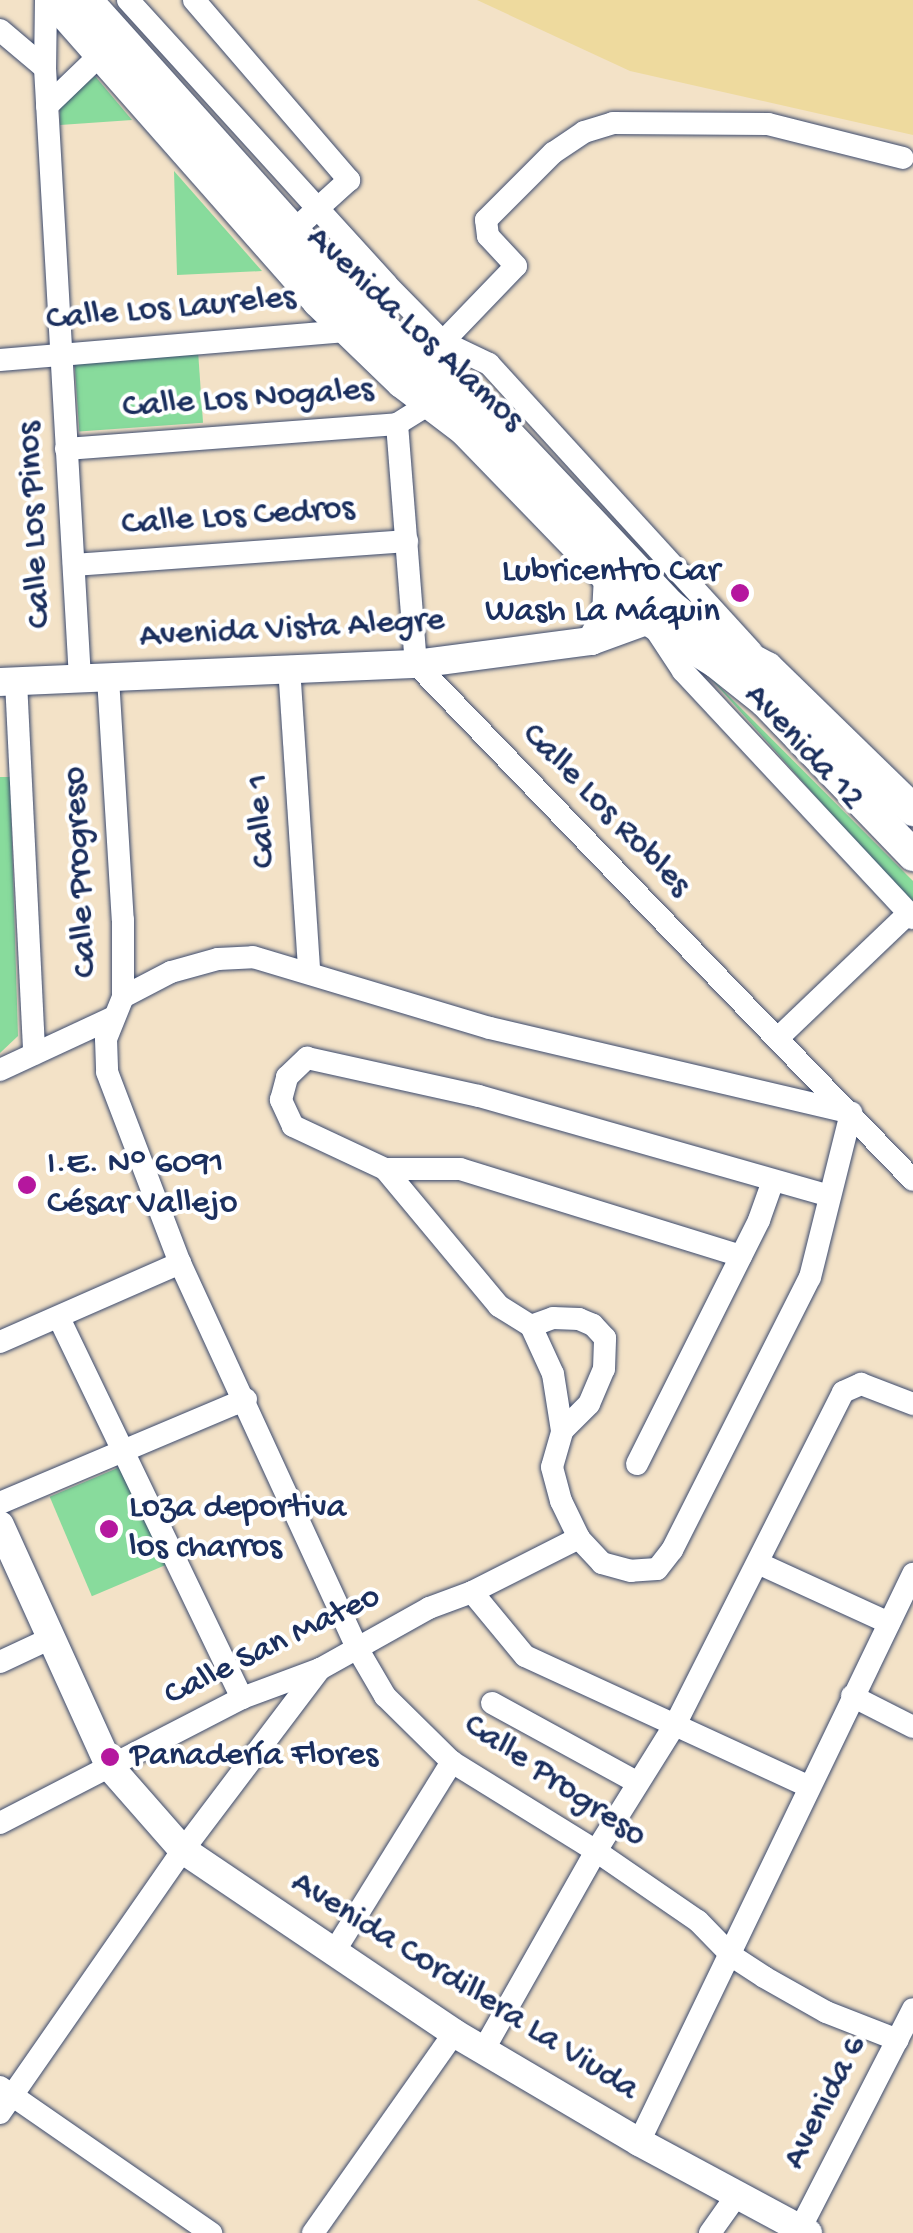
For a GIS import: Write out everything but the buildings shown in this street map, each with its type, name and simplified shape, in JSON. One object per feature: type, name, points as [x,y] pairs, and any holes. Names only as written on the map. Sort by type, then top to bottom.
[{"type":"main road","name":"Avenida Los Alamos","points":[[50,0],[357,321],[422,362],[499,426],[670,604]]},
{"type":"main road","name":"Avenida Los Alamos","points":[[86,0],[291,231],[357,321]]},
{"type":"main road","name":"Avenida Los Alamos","points":[[422,362],[430,402],[466,430],[608,578],[670,604]]},
{"type":"main road","points":[[670,604],[707,636],[768,668],[913,810]]},
{"type":"main road","points":[[670,604],[716,662],[766,701],[913,855]]},
{"type":"street","name":"Calle Los Pinos","points":[[50,0],[45,68],[66,449],[74,565],[94,678]]},
{"type":"street","points":[[128,0],[386,284],[422,362],[516,266],[488,236],[486,220],[553,153],[584,132],[612,123],[768,124],[903,158]]},
{"type":"street","points":[[194,0],[349,180],[291,231]]},
{"type":"street","points":[[0,30],[45,68]]},
{"type":"street","points":[[48,106],[101,54]]},
{"type":"street","points":[[357,321],[386,284]]},
{"type":"street","name":"Calle Los Laureles","points":[[0,360],[357,321]]},
{"type":"street","name":"Calle Los Nogales","points":[[66,449],[397,424],[430,402]]},
{"type":"street","points":[[397,424],[416,664]]},
{"type":"street","name":"Calle Los Cedros","points":[[74,565],[408,541]]},
{"type":"street","points":[[591,642],[606,614],[608,578]]},
{"type":"street","name":"Avenida Vista Alegre","points":[[8,681],[416,664],[591,642],[670,604]]},
{"type":"street","name":"Avenida 12","points":[[670,604],[683,671],[911,916]]},
{"type":"street","name":"Calle Los Robles","points":[[416,664],[913,1180]]},
{"type":"street","name":"Calle 1","points":[[288,667],[310,970]]},
{"type":"street","name":"Calle Progreso","points":[[94,678],[123,920],[117,1008],[106,1039],[107,1072],[180,1263],[246,1399],[300,1531],[385,1696],[452,1762],[596,1851],[698,1921],[732,1956],[826,2012],[898,2040]]},
{"type":"street","points":[[8,681],[34,1054]]},
{"type":"street","points":[[778,1038],[911,916]]},
{"type":"street","points":[[0,1070],[117,1008],[170,972],[218,960],[252,957],[310,970],[490,1028],[851,1112],[810,1277],[672,1550],[657,1569],[631,1571],[602,1563],[579,1538],[561,1501],[552,1467],[562,1431],[553,1374],[531,1326],[498,1306],[386,1169]]},
{"type":"street","points":[[740,1256],[460,1168],[386,1169],[293,1126],[281,1100],[287,1077],[307,1058],[479,1096],[829,1196]]},
{"type":"street","points":[[637,1464],[773,1182]]},
{"type":"street","points":[[0,1342],[180,1263]]},
{"type":"street","points":[[59,1318],[242,1698]]},
{"type":"street","points":[[531,1326],[553,1318],[579,1319],[605,1338],[604,1368],[589,1404],[562,1431]]},
{"type":"street","points":[[484,2050],[596,1851],[676,1722],[843,1392],[850,1385],[861,1384],[913,1404]]},
{"type":"street","points":[[0,1503],[246,1399]]},
{"type":"street","name":"Avenida Cordillera La Viuda","points":[[0,1526],[110,1767],[182,1850],[454,2032],[639,2142],[804,2231]]},
{"type":"street","name":"Calle San Mateo","points":[[0,1823],[242,1698],[320,1669],[429,1608],[472,1592],[579,1538]]},
{"type":"street","points":[[758,1563],[889,1623]]},
{"type":"street","points":[[639,2142],[913,1574]]},
{"type":"street","points":[[472,1592],[525,1656],[676,1722],[808,1786]]},
{"type":"street","points":[[0,1662],[49,1639]]},
{"type":"street","points":[[211,2233],[4,2098],[182,1850],[320,1669]]},
{"type":"street","points":[[852,1696],[913,1727]]},
{"type":"street","points":[[492,1704],[638,1783]]},
{"type":"street","points":[[334,1952],[452,1762]]},
{"type":"street","name":"Avenida 6","points":[[804,2231],[913,2009]]},
{"type":"street","points":[[313,2233],[454,2032]]},
{"type":"street","points":[[710,2233],[737,2195]]},
{"type":"green space","points":[[95,76],[132,120],[60,125],[60,106]]},
{"type":"green space","points":[[174,171],[262,271],[177,275]]},
{"type":"green space","points":[[198,351],[203,423],[79,431],[74,360]]},
{"type":"green space","points":[[706,673],[913,881],[913,906]]},
{"type":"green space","points":[[0,777],[10,777],[18,1036],[0,1053]]},
{"type":"green space","name":"Loza deportiva los charros","points":[[127,1464],[169,1563],[92,1596],[50,1497]]},
{"type":"sand","points":[[477,0],[913,0],[913,135],[630,71]]},
{"type":"place","name":"Lubricentro Car Wash La Máquin","points":[[740,593]]},
{"type":"place","name":"I.E. N° 6091 César Vallejo","points":[[27,1185]]},
{"type":"place","name":"Loza deportiva los charros","points":[[109,1529]]},
{"type":"place","name":"Panadería Flores","points":[[110,1757]]}]
